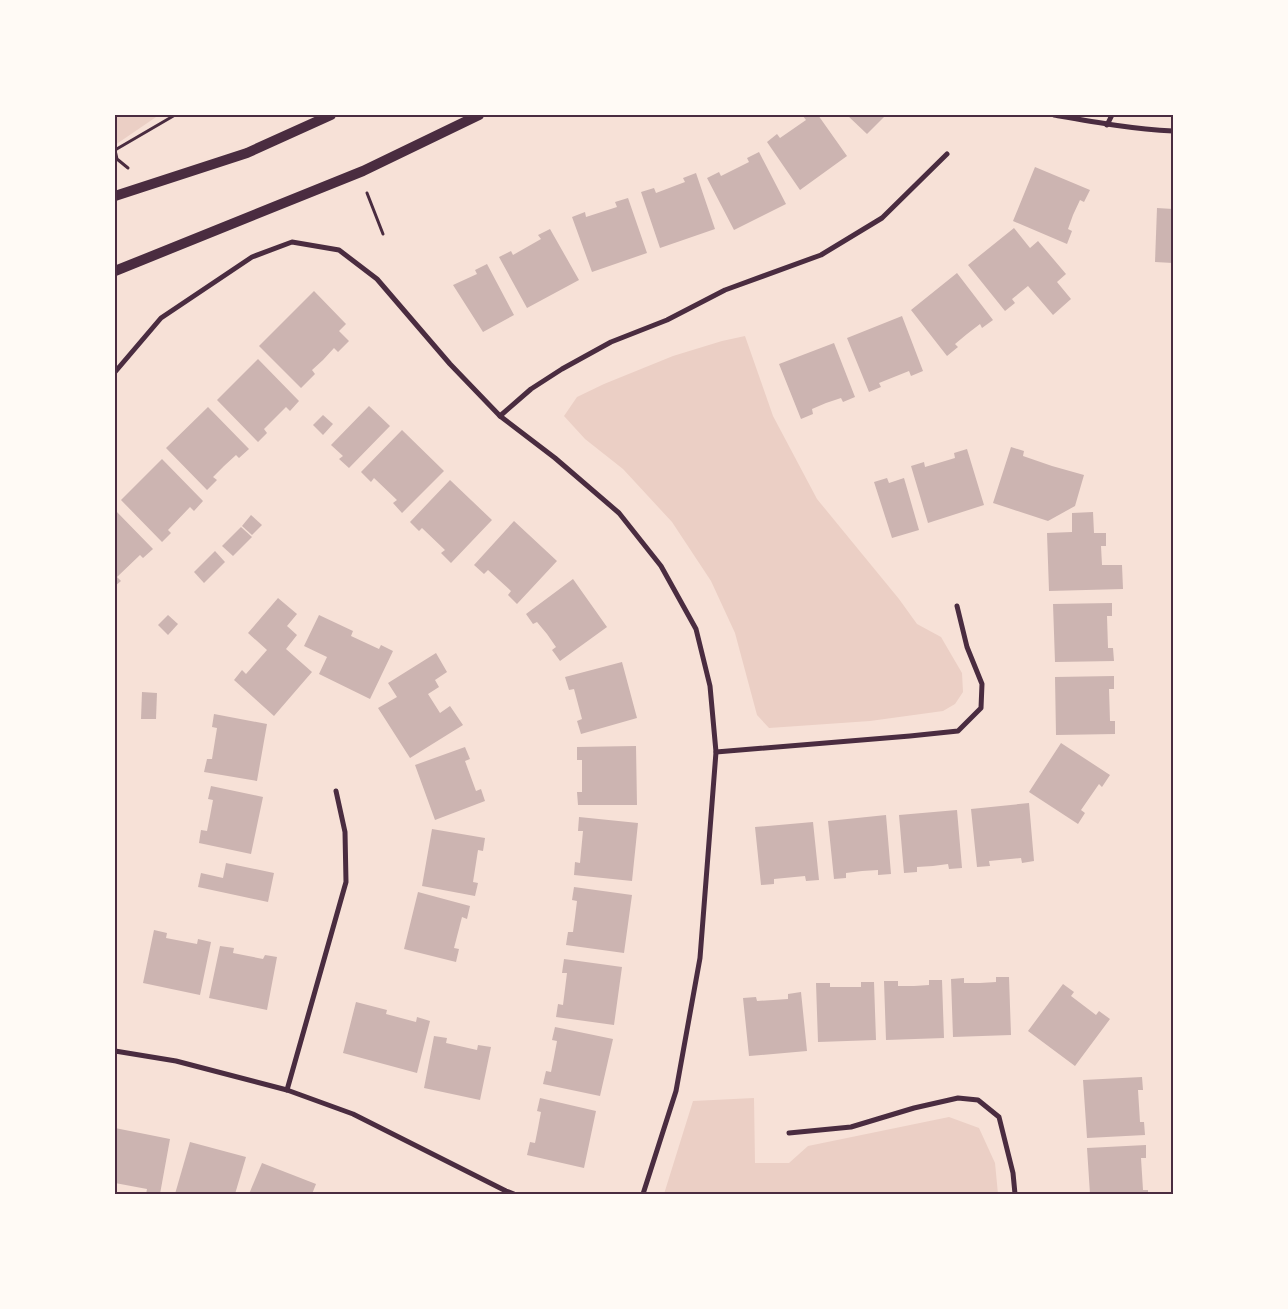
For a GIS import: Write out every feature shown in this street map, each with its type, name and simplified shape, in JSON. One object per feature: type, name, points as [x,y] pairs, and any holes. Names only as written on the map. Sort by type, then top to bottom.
[{"type":"main road","points":[[115,196],[247,153],[331,115]]},
{"type":"main road","points":[[115,271],[363,171],[479,115]]},
{"type":"street","points":[[1054,115],[1107,125],[1173,131]]},
{"type":"street","points":[[1107,125],[1112,115]]},
{"type":"street","points":[[500,416],[531,389],[578,359],[611,342],[667,320],[725,290],[821,255],[882,218],[947,154]]},
{"type":"street","points":[[115,372],[161,318],[252,257],[292,242],[339,250],[377,279],[450,364],[500,416],[555,458],[619,514],[661,566],[696,629],[710,686],[716,752],[700,958],[676,1090],[643,1194]]},
{"type":"street","points":[[716,752],[958,731],[981,708],[982,684],[967,647],[957,606]]},
{"type":"street","points":[[287,1090],[346,882],[345,832],[336,790]]},
{"type":"street","points":[[115,1051],[176,1060],[287,1090],[353,1114],[514,1194]]},
{"type":"street","points":[[790,1133],[851,1127],[914,1108],[958,1098],[978,1100],[999,1117],[1013,1173],[1015,1194]]},
{"type":"path","points":[[133,172],[117,159],[115,150],[175,115]]},
{"type":"path","points":[[366,191],[383,234]]},
{"type":"shaded area","points":[[115,115],[159,115],[115,145]]},
{"type":"shaded area","points":[[745,336],[773,416],[817,499],[899,599],[917,624],[941,637],[962,673],[963,692],[955,704],[943,711],[870,721],[769,728],[757,715],[735,633],[711,581],[672,522],[623,469],[585,439],[564,416],[577,397],[604,384],[673,356]]},
{"type":"shaded area","points":[[754,1098],[755,1163],[789,1163],[808,1146],[949,1117],[979,1128],[995,1163],[998,1194],[664,1194],[693,1101]]},
{"type":"building","points":[[818,115],[847,156],[800,190],[767,142],[777,134],[780,138],[806,120],[803,116]]},
{"type":"building","points":[[847,115],[886,115],[867,134]]},
{"type":"building","points":[[759,152],[786,204],[734,230],[707,178],[719,172],[721,176],[749,162],[747,158]]},
{"type":"building","points":[[1035,167],[1090,190],[1084,202],[1080,200],[1073,215],[1068,229],[1072,231],[1067,244],[1013,221]]},
{"type":"building","points":[[696,173],[715,229],[660,248],[641,192],[654,188],[656,193],[685,182],[683,178]]},
{"type":"building","points":[[628,198],[647,253],[592,272],[572,217],[585,212],[586,217],[617,207],[615,202]]},
{"type":"building","points":[[1157,208],[1173,209],[1173,263],[1155,262]]},
{"type":"building","points":[[1014,228],[1030,248],[1038,241],[1066,274],[1057,282],[1071,299],[1053,315],[1028,286],[1012,299],[1015,303],[1005,311],[968,265]]},
{"type":"building","points":[[550,229],[579,280],[527,308],[499,257],[511,251],[513,255],[541,239],[538,235]]},
{"type":"building","points":[[487,264],[514,315],[483,332],[453,285],[477,274],[475,270]]},
{"type":"building","points":[[957,273],[993,320],[982,328],[980,324],[967,334],[955,344],[958,347],[947,356],[911,310]]},
{"type":"building","points":[[314,291],[346,324],[339,331],[349,341],[338,352],[334,348],[312,370],[315,374],[301,388],[259,346]]},
{"type":"building","points":[[902,316],[923,371],[911,376],[909,371],[879,383],[881,387],[869,392],[847,338]]},
{"type":"building","points":[[834,343],[855,397],[843,402],[841,398],[826,403],[812,409],[813,414],[801,419],[779,364]]},
{"type":"building","points":[[258,359],[299,401],[290,411],[286,407],[264,429],[267,433],[258,442],[217,400]]},
{"type":"building","points":[[369,406],[390,426],[349,468],[339,459],[343,456],[331,445]]},
{"type":"building","points":[[208,407],[249,449],[239,458],[236,455],[224,466],[213,477],[217,480],[207,490],[166,448]]},
{"type":"building","points":[[323,415],[333,424],[323,435],[313,425]]},
{"type":"building","points":[[402,430],[444,471],[402,513],[393,503],[397,500],[374,478],[371,482],[361,472]]},
{"type":"building","points":[[1011,447],[1024,451],[1023,456],[1084,475],[1075,506],[1048,521],[993,503]]},
{"type":"building","points":[[967,449],[984,505],[928,523],[911,466],[924,462],[925,467],[955,458],[954,453]]},
{"type":"building","points":[[162,459],[203,501],[194,511],[190,507],[168,530],[171,533],[162,542],[121,500]]},
{"type":"building","points":[[887,478],[889,483],[904,478],[919,530],[892,538],[874,482]]},
{"type":"building","points":[[450,480],[492,520],[451,563],[441,553],[445,550],[422,528],[419,531],[410,522]]},
{"type":"building","points":[[115,510],[153,549],[143,558],[140,555],[117,577],[121,581],[115,586]]},
{"type":"building","points":[[1093,512],[1094,533],[1106,533],[1106,546],[1101,546],[1102,565],[1122,565],[1123,589],[1049,591],[1047,533],[1072,532],[1072,513]]},
{"type":"building","points":[[251,515],[262,525],[252,535],[242,526]]},
{"type":"building","points":[[514,521],[557,561],[517,604],[508,595],[511,591],[488,570],[484,574],[474,565]]},
{"type":"building","points":[[241,527],[252,537],[233,556],[222,546]]},
{"type":"building","points":[[215,551],[225,562],[204,583],[194,572]]},
{"type":"building","points":[[573,579],[607,627],[560,661],[552,650],[556,647],[547,634],[537,622],[533,624],[526,614]]},
{"type":"building","points":[[278,598],[297,614],[287,626],[297,635],[286,649],[312,672],[274,716],[234,680],[242,670],[246,674],[267,650],[248,633]]},
{"type":"building","points":[[1112,603],[1112,616],[1107,616],[1108,648],[1113,648],[1114,661],[1055,662],[1053,604]]},
{"type":"building","points":[[168,615],[178,624],[168,635],[158,625]]},
{"type":"building","points":[[319,615],[353,631],[351,636],[379,649],[381,645],[393,651],[370,699],[319,674],[327,657],[304,646]]},
{"type":"building","points":[[436,653],[447,672],[435,680],[439,687],[428,694],[440,713],[450,706],[463,725],[410,758],[378,708],[397,697],[388,683]]},
{"type":"building","points":[[622,662],[637,718],[581,734],[577,721],[582,719],[574,689],[569,690],[565,677]]},
{"type":"building","points":[[1114,676],[1114,689],[1109,689],[1110,721],[1115,721],[1115,734],[1056,735],[1055,677]]},
{"type":"building","points":[[142,692],[157,693],[156,719],[141,719]]},
{"type":"building","points":[[214,714],[267,724],[257,781],[204,772],[207,759],[212,759],[217,728],[212,727]]},
{"type":"building","points":[[1061,743],[1110,775],[1102,787],[1099,784],[1081,810],[1085,813],[1078,824],[1029,792]]},
{"type":"building","points":[[636,746],[637,805],[578,805],[577,792],[582,792],[582,760],[577,760],[577,747]]},
{"type":"building","points":[[465,747],[470,759],[465,761],[476,791],[481,789],[485,801],[435,820],[415,765]]},
{"type":"building","points":[[211,786],[263,797],[251,854],[199,843],[201,830],[207,831],[213,800],[208,799]]},
{"type":"building","points":[[1029,803],[1034,861],[1022,863],[1021,858],[989,861],[990,866],[977,867],[971,809]]},
{"type":"building","points":[[957,810],[962,868],[949,869],[948,864],[917,867],[917,872],[904,873],[899,815]]},
{"type":"building","points":[[886,815],[891,874],[878,875],[878,870],[862,871],[846,873],[846,878],[834,879],[828,821]]},
{"type":"building","points":[[579,817],[638,823],[632,881],[574,875],[575,862],[580,863],[583,831],[578,831]]},
{"type":"building","points":[[813,822],[819,880],[806,881],[805,876],[774,879],[774,884],[761,885],[755,827]]},
{"type":"building","points":[[432,829],[485,838],[483,851],[478,850],[473,882],[478,883],[475,896],[422,886]]},
{"type":"building","points":[[226,863],[274,873],[268,902],[198,887],[201,873],[223,878]]},
{"type":"building","points":[[574,887],[632,895],[624,953],[566,945],[568,932],[573,932],[577,901],[572,900]]},
{"type":"building","points":[[418,892],[470,906],[467,919],[462,917],[454,948],[459,949],[456,962],[404,949]]},
{"type":"building","points":[[154,930],[167,933],[166,938],[197,944],[198,939],[211,942],[200,995],[143,983]]},
{"type":"building","points":[[220,946],[234,948],[233,953],[263,959],[265,955],[277,957],[267,1010],[209,998]]},
{"type":"building","points":[[564,959],[622,967],[614,1025],[556,1017],[558,1004],[563,1005],[567,973],[562,973]]},
{"type":"building","points":[[996,977],[1009,977],[1011,1035],[953,1037],[951,979],[964,978],[964,983],[980,983],[996,982]]},
{"type":"building","points":[[929,980],[942,980],[944,1038],[886,1040],[884,981],[898,981],[898,986],[914,986],[929,985]]},
{"type":"building","points":[[861,982],[874,982],[876,1040],[818,1042],[816,983],[830,983],[830,987],[861,987]]},
{"type":"building","points":[[1063,984],[1074,992],[1071,996],[1096,1015],[1099,1011],[1110,1019],[1075,1066],[1028,1031]]},
{"type":"building","points":[[801,992],[807,1051],[749,1056],[743,998],[756,997],[757,1001],[788,999],[788,994]]},
{"type":"building","points":[[356,1002],[387,1010],[386,1014],[416,1022],[417,1017],[430,1021],[417,1073],[343,1053]]},
{"type":"building","points":[[555,1027],[613,1039],[600,1096],[543,1084],[546,1071],[551,1072],[557,1041],[552,1040]]},
{"type":"building","points":[[434,1036],[447,1038],[446,1043],[477,1050],[478,1045],[491,1047],[480,1100],[424,1088]]},
{"type":"building","points":[[1142,1077],[1143,1090],[1138,1090],[1140,1122],[1144,1122],[1145,1135],[1087,1138],[1083,1080]]},
{"type":"building","points":[[540,1098],[596,1111],[584,1168],[527,1155],[530,1142],[535,1143],[541,1112],[537,1111]]},
{"type":"building","points":[[115,1128],[170,1139],[160,1194],[146,1194],[147,1189],[115,1183]]},
{"type":"building","points":[[190,1142],[246,1157],[235,1194],[175,1194]]},
{"type":"building","points":[[1146,1145],[1146,1158],[1141,1158],[1143,1190],[1148,1190],[1148,1194],[1090,1194],[1087,1148]]},
{"type":"building","points":[[262,1163],[316,1184],[312,1194],[249,1194]]}]
